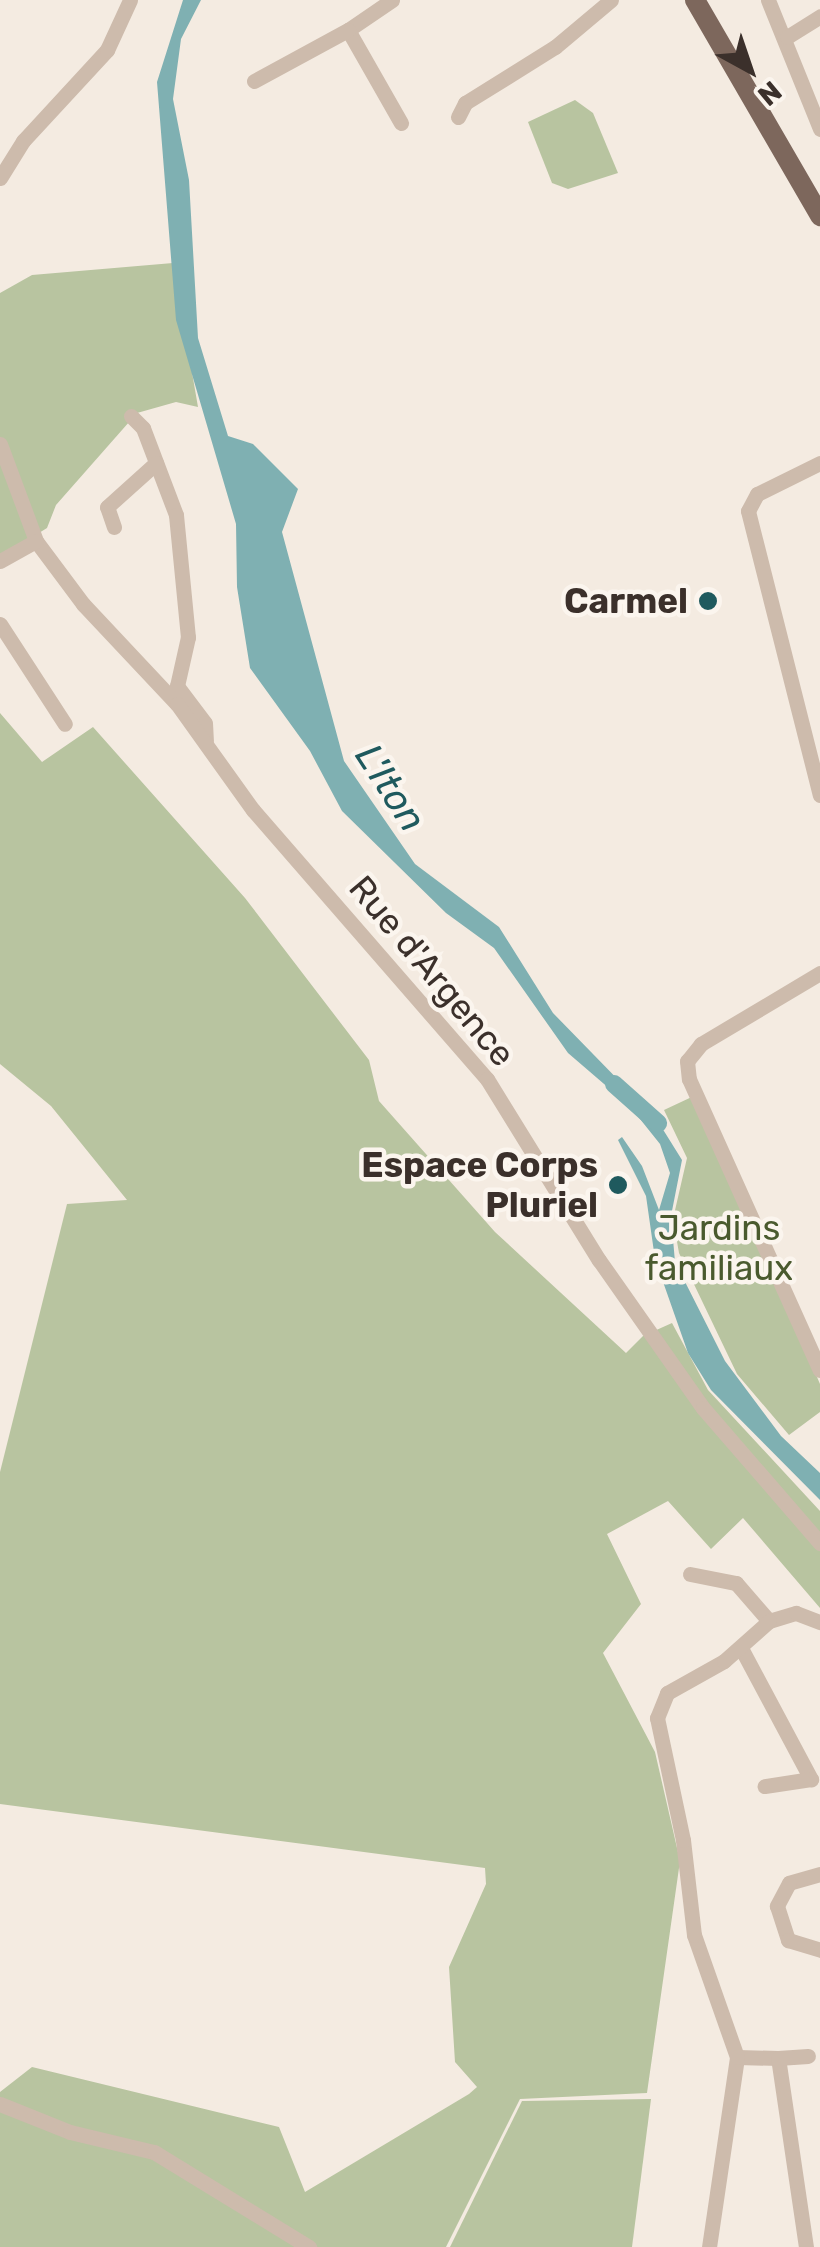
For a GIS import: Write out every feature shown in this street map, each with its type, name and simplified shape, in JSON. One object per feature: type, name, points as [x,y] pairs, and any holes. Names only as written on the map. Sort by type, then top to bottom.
[{"type":"main road","points":[[695,0],[707,10],[820,216]]},
{"type":"street","points":[[0,178],[23,141],[107,50],[130,0]]},
{"type":"street","points":[[254,81],[348,30],[390,0]]},
{"type":"street","points":[[458,117],[465,103],[555,46],[611,0]]},
{"type":"street","points":[[768,0],[788,36],[820,129]]},
{"type":"street","points":[[788,36],[820,16]]},
{"type":"street","points":[[348,30],[401,122]]},
{"type":"street","points":[[131,416],[144,428],[180,537],[188,637],[177,686],[206,723],[206,741]]},
{"type":"street","name":"Rue d'Argence","points":[[0,444],[36,541],[83,604],[206,741],[253,810],[487,1079],[703,1408],[820,1543]]},
{"type":"street","points":[[820,462],[749,500],[816,760],[820,795]]},
{"type":"street","points":[[114,527],[106,507],[156,463]]},
{"type":"street","points":[[0,561],[36,541]]},
{"type":"street","points":[[0,624],[66,724]]},
{"type":"street","points":[[820,973],[714,1036],[687,1061],[689,1079],[820,1370]]},
{"type":"street","points":[[690,1574],[736,1583],[769,1621]]},
{"type":"street","points":[[709,2247],[737,2057],[694,1935],[683,1840],[657,1718],[667,1693],[741,1648],[769,1621],[796,1613],[820,1622]]},
{"type":"street","points":[[741,1648],[816,1783],[766,1786]]},
{"type":"street","points":[[820,1874],[789,1883],[777,1906],[788,1940],[820,1950]]},
{"type":"street","points":[[737,2057],[808,2056]]},
{"type":"street","points":[[778,2058],[806,2247]]},
{"type":"street","points":[[0,2104],[70,2132],[154,2152],[309,2247]]},
{"type":"green space","points":[[575,100],[593,113],[618,173],[568,189],[552,183],[528,122]]},
{"type":"green space","points":[[173,263],[198,407],[176,402],[137,413],[56,505],[47,528],[0,557],[0,293],[32,275]]},
{"type":"green space","points":[[0,713],[42,762],[93,727],[245,898],[369,1060],[379,1101],[495,1232],[626,1353],[643,1336],[672,1323],[708,1390],[820,1511],[820,1608],[743,1518],[711,1549],[668,1501],[607,1534],[641,1604],[603,1653],[655,1752],[680,1861],[647,2093],[520,2099],[446,2247],[0,2247],[0,2092],[32,2067],[279,2127],[305,2192],[469,2094],[477,2087],[455,2062],[449,1967],[486,1884],[485,1868],[0,1804],[0,1472],[67,1204],[127,1200],[51,1106],[0,1064]]},
{"type":"green space","name":"Jardins familiaux","points":[[696,1095],[820,1384],[820,1412],[789,1435],[737,1374],[679,1253],[673,1219],[687,1158],[664,1110]]},
{"type":"green space","points":[[651,2099],[632,2247],[450,2247],[522,2101]]},
{"type":"water","points":[[183,0],[201,0],[181,39],[173,99],[189,180],[198,338],[228,436],[253,444],[298,489],[282,532],[344,761],[415,864],[499,927],[553,1013],[632,1094],[625,1102],[568,1053],[494,948],[446,913],[342,811],[310,751],[250,668],[237,587],[236,524],[176,320],[157,82]]},
{"type":"water","points":[[644,1099],[682,1160],[671,1216],[675,1262],[725,1361],[781,1436],[820,1473],[820,1500],[711,1390],[688,1353],[655,1259],[646,1196],[618,1140],[622,1137],[642,1166],[659,1210],[670,1173],[660,1144],[636,1114]]},
{"type":"waterway","name":"L'Iton","points":[[614,1084],[658,1123]]},
{"type":"place","name":"Carmel","points":[[708,601]]},
{"type":"place","name":"Espace Corps Pluriel","points":[[618,1185]]}]
